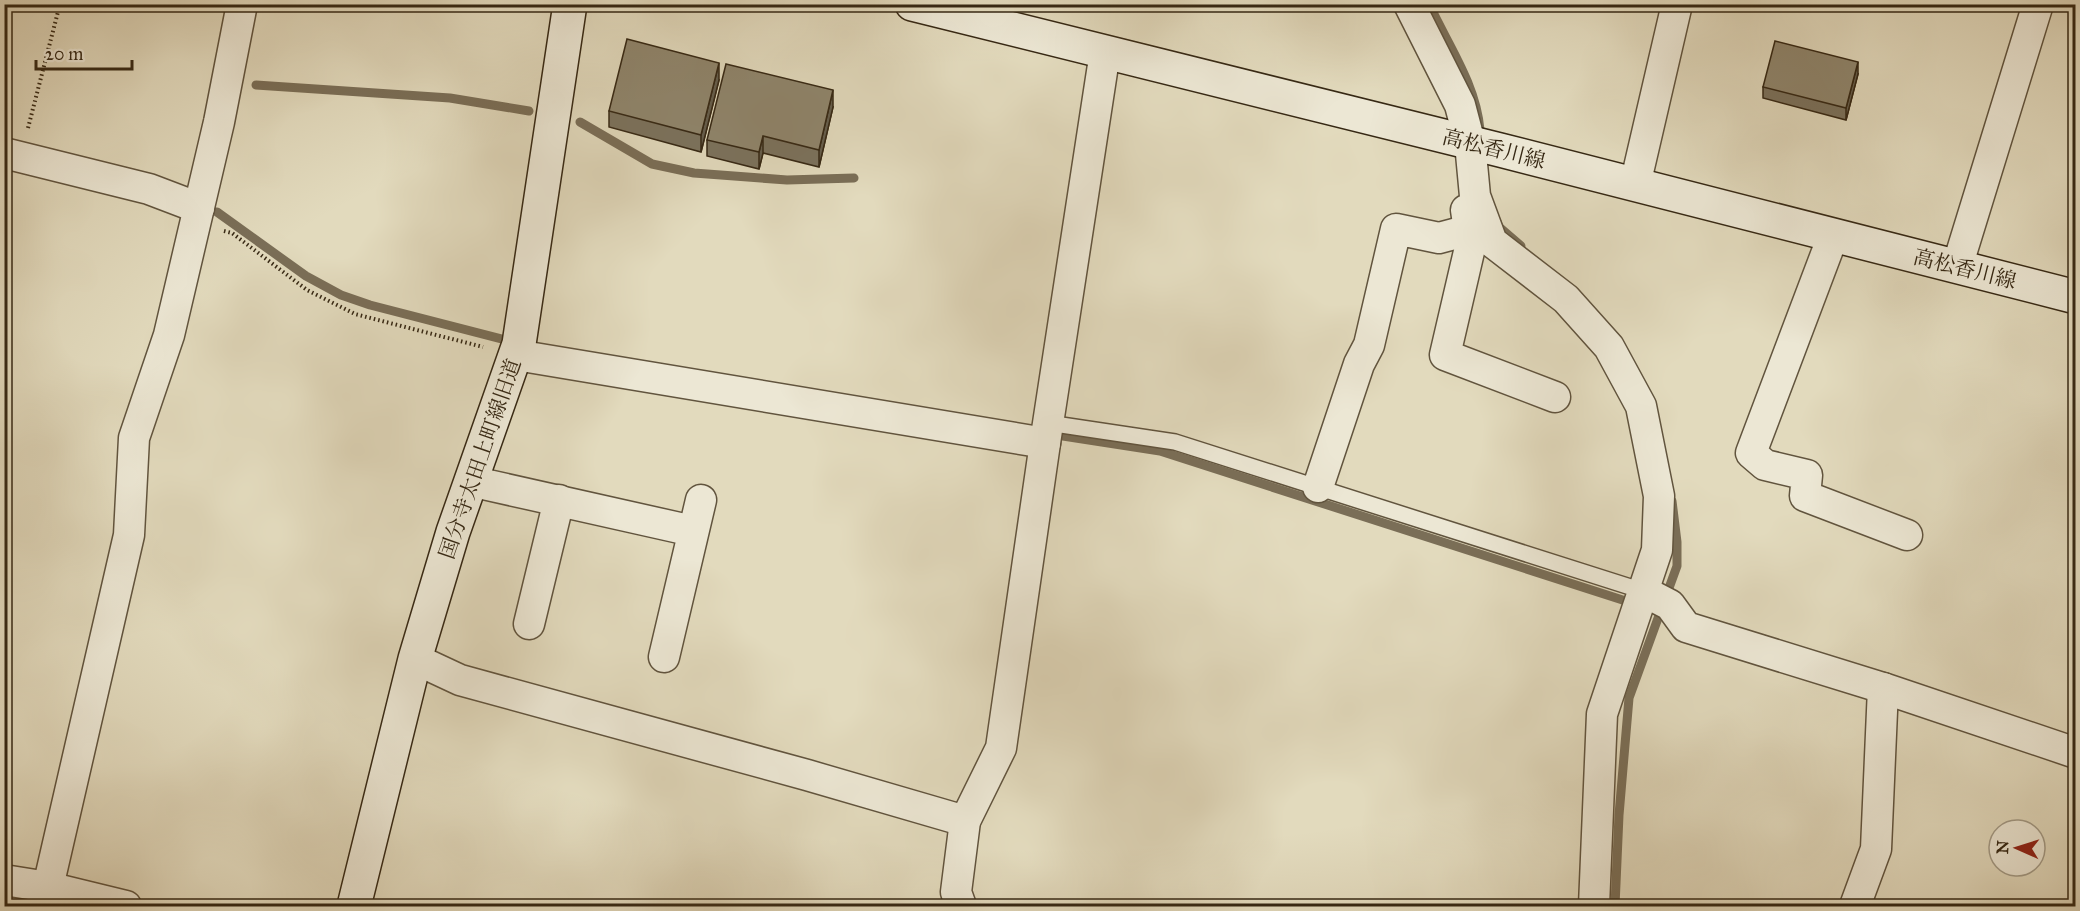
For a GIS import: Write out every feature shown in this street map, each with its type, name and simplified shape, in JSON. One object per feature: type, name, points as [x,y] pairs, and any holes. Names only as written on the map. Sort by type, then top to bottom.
[{"type":"main road","name":"国分寺太田上町線旧道","points":[[354,906],[415,659],[470,481],[518,346],[570,4]]},
{"type":"main road","name":"高松香川線","points":[[912,4],[944,8],[1105,52],[2076,297]]},
{"type":"street","points":[[48,887],[129,536],[134,438],[169,335],[242,4]]},
{"type":"street","points":[[1409,4],[1460,105],[1475,144],[1475,196],[1492,242],[1566,299],[1609,347],[1641,406],[1659,496],[1657,550],[1649,601],[1602,714],[1594,906]]},
{"type":"street","points":[[1635,185],[1677,4]]},
{"type":"street","points":[[1957,267],[2038,4]]},
{"type":"street","points":[[961,906],[956,891],[965,821],[1001,748],[1046,433],[1105,52]]},
{"type":"street","points":[[1475,144],[1469,230],[1471,243],[1444,355],[1555,397]]},
{"type":"street","points":[[4,153],[149,189],[197,216]]},
{"type":"street","points":[[1318,488],[1359,364],[1369,345],[1395,229],[1438,238],[1469,230]]},
{"type":"street","points":[[1833,236],[1751,453],[1765,465],[1807,475],[1805,496],[1907,535]]},
{"type":"street","points":[[518,346],[1046,433]]},
{"type":"street","points":[[470,481],[693,531]]},
{"type":"street","points":[[529,624],[559,500]]},
{"type":"street","points":[[664,657],[701,500]]},
{"type":"street","points":[[1649,601],[1686,627],[1883,688],[2076,753]]},
{"type":"street","points":[[415,659],[460,680],[807,775],[965,821]]},
{"type":"street","points":[[1854,906],[1876,849],[1883,688]]},
{"type":"street","points":[[4,880],[48,887],[126,906]]},
{"type":"lane","points":[[1046,433],[1175,442],[1318,488],[1649,601]]},
{"type":"path","points":[[27,134],[60,4]]},
{"type":"path","points":[[197,216],[232,233],[306,290],[355,314],[518,346]]},
{"type":"building","points":[[627,39],[719,63],[701,135],[609,111]]},
{"type":"building","points":[[1775,41],[1858,62],[1846,108],[1763,87]]},
{"type":"building","points":[[726,64],[833,90],[819,150],[763,136],[759,152],[707,140]]},
{"type":"waterway","points":[[1429,4],[1467,81],[1480,130]]},
{"type":"waterway","points":[[256,85],[450,98],[529,111]]},
{"type":"waterway","points":[[580,122],[652,164],[694,173],[787,180],[854,178]]},
{"type":"waterway","points":[[217,212],[306,276],[341,295],[370,305],[513,342]]},
{"type":"waterway","points":[[1497,222],[1499,227],[1521,246]]},
{"type":"waterway","points":[[1050,434],[1160,451],[1635,604]]},
{"type":"waterway","points":[[1615,906],[1619,815],[1629,698],[1677,566],[1677,542],[1672,501]]}]
